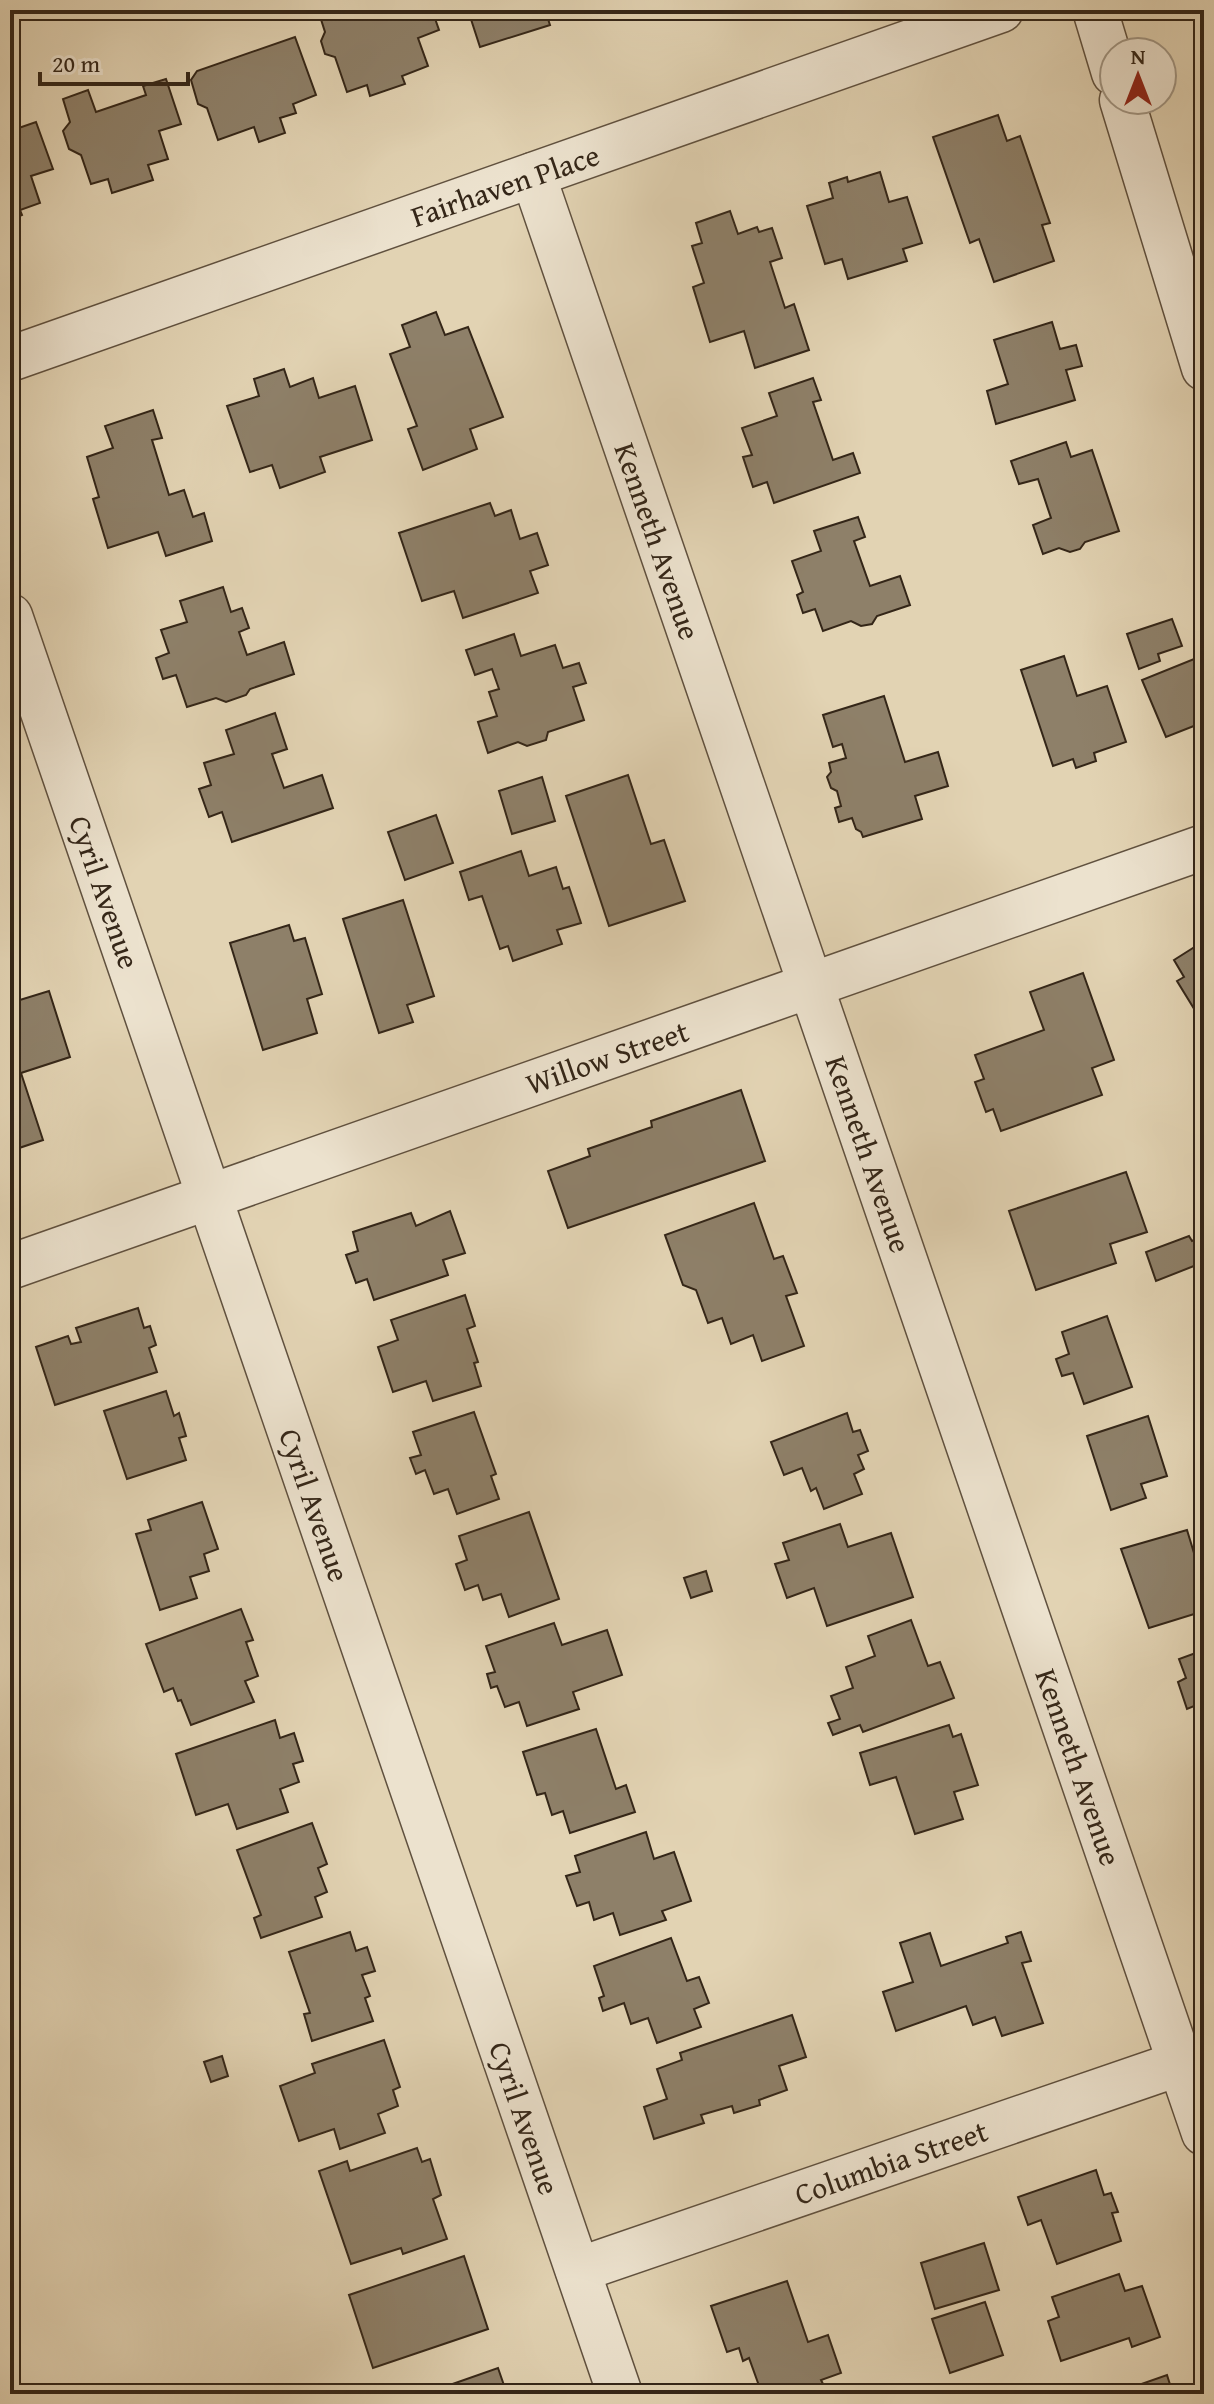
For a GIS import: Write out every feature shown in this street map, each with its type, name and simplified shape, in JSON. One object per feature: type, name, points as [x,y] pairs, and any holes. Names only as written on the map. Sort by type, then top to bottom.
[{"type":"street","name":"Fairhaven Place","points":[[10,359],[1001,10]]},
{"type":"street","points":[[1095,10],[1103,36]]},
{"type":"street","points":[[1127,116],[1204,368]]},
{"type":"street","name":"Kenneth Avenue","points":[[533,175],[810,986],[1192,2059],[1204,2133]]},
{"type":"street","name":"Cyril Avenue","points":[[10,616],[620,2394]]},
{"type":"street","name":"Willow Street","points":[[10,1267],[1204,847]]},
{"type":"street","name":"Columbia Street","points":[[578,2270],[1192,2059]]},
{"type":"building","points":[[318,10],[432,10],[439,30],[418,38],[428,66],[402,76],[405,84],[370,96],[367,85],[347,92],[335,57],[325,54],[321,41],[325,32]]},
{"type":"building","points":[[468,10],[545,10],[550,25],[480,47]]},
{"type":"building","points":[[295,37],[316,95],[293,104],[296,113],[280,118],[285,133],[259,142],[254,127],[218,140],[207,108],[198,104],[191,80],[197,71]]},
{"type":"building","points":[[166,79],[181,124],[159,131],[168,159],[148,165],[153,180],[112,193],[108,179],[91,184],[81,155],[69,149],[63,131],[70,122],[63,99],[88,90],[96,112],[146,95],[143,86]]},
{"type":"building","points":[[998,115],[1007,141],[1020,136],[1050,223],[1042,225],[1054,261],[994,282],[979,239],[970,243],[933,137]]},
{"type":"building","points":[[36,122],[53,169],[31,176],[40,203],[20,210],[22,215],[15,218],[17,224],[10,226],[10,131]]},
{"type":"building","points":[[880,172],[889,202],[907,197],[922,243],[903,249],[907,261],[848,279],[842,259],[825,264],[807,206],[833,198],[829,183],[847,177],[848,182]]},
{"type":"building","points":[[730,211],[738,234],[757,227],[759,232],[772,228],[782,258],[770,262],[785,308],[794,304],[809,350],[755,368],[744,331],[710,342],[693,287],[704,283],[692,246],[702,243],[696,223]]},
{"type":"building","points":[[436,312],[445,335],[468,327],[503,417],[470,429],[477,449],[423,470],[408,429],[417,426],[390,354],[410,347],[402,325]]},
{"type":"building","points":[[1052,322],[1060,349],[1076,345],[1082,366],[1066,370],[1075,400],[996,424],[987,391],[1008,384],[994,340]]},
{"type":"building","points":[[284,369],[290,387],[313,378],[319,398],[355,386],[372,440],[320,457],[325,472],[280,488],[272,465],[250,472],[227,406],[259,396],[254,379]]},
{"type":"building","points":[[813,378],[821,400],[813,402],[833,460],[853,453],[860,473],[774,503],[767,482],[753,487],[743,457],[752,455],[742,428],[777,416],[769,393]]},
{"type":"building","points":[[153,410],[162,438],[152,440],[169,495],[184,490],[193,517],[204,513],[212,541],[166,556],[158,532],[108,548],[93,499],[99,497],[87,457],[113,448],[105,426]]},
{"type":"building","points":[[1066,442],[1071,457],[1092,450],[1119,531],[1085,542],[1080,549],[1070,552],[1059,548],[1043,554],[1033,525],[1051,518],[1038,479],[1019,484],[1011,461]]},
{"type":"building","points":[[490,503],[495,516],[511,510],[520,539],[537,533],[548,565],[530,571],[538,593],[463,618],[454,591],[422,601],[399,533]]},
{"type":"building","points":[[858,517],[865,537],[854,541],[870,586],[900,576],[910,605],[877,616],[872,624],[861,626],[851,621],[823,631],[815,609],[803,613],[797,595],[803,592],[792,561],[821,551],[814,531]]},
{"type":"building","points":[[223,587],[231,612],[242,608],[249,628],[239,632],[247,655],[284,642],[294,674],[250,689],[246,695],[226,702],[216,698],[187,707],[176,675],[163,679],[156,658],[169,653],[161,630],[187,622],[180,601]]},
{"type":"building","points":[[1172,619],[1182,646],[1158,654],[1160,661],[1139,669],[1127,634]]},
{"type":"building","points":[[514,634],[521,656],[555,645],[563,668],[579,663],[586,683],[573,687],[584,720],[548,732],[546,740],[527,746],[518,742],[488,753],[478,722],[497,716],[489,692],[499,689],[492,669],[475,675],[466,650]]},
{"type":"building","points":[[1204,655],[1204,722],[1166,737],[1142,680]]},
{"type":"building","points":[[1064,656],[1077,696],[1107,686],[1126,742],[1094,753],[1096,761],[1076,768],[1073,759],[1053,766],[1021,670]]},
{"type":"building","points":[[884,696],[905,762],[938,752],[948,786],[915,796],[922,819],[863,837],[852,818],[839,822],[835,808],[841,806],[837,791],[831,788],[827,777],[831,772],[829,763],[846,758],[842,744],[833,747],[823,715]]},
{"type":"building","points":[[275,713],[287,749],[272,754],[284,788],[322,775],[333,808],[232,842],[222,812],[209,817],[199,789],[211,785],[204,763],[234,754],[226,730]]},
{"type":"building","points":[[628,775],[651,844],[664,840],[685,901],[609,926],[566,796]]},
{"type":"building","points":[[542,777],[555,821],[512,834],[499,791]]},
{"type":"building","points":[[436,815],[453,863],[405,880],[388,832]]},
{"type":"building","points":[[521,851],[529,876],[556,867],[563,889],[569,887],[581,923],[557,930],[562,944],[513,961],[508,946],[500,949],[482,896],[469,900],[460,872]]},
{"type":"building","points":[[403,900],[434,996],[407,1005],[413,1022],[379,1033],[343,919]]},
{"type":"building","points":[[289,925],[294,941],[305,938],[322,994],[307,999],[317,1033],[263,1050],[230,943]]},
{"type":"building","points":[[1204,941],[1204,1025],[1177,981],[1184,977],[1174,960]]},
{"type":"building","points":[[1083,973],[1114,1060],[1092,1068],[1102,1095],[1001,1131],[993,1109],[986,1112],[975,1082],[984,1079],[975,1055],[1044,1030],[1030,992]]},
{"type":"building","points":[[49,991],[70,1057],[21,1073],[43,1140],[10,1151],[10,1003]]},
{"type":"building","points":[[741,1090],[765,1161],[568,1228],[548,1171],[590,1156],[588,1149],[652,1127],[651,1121]]},
{"type":"building","points":[[1126,1172],[1147,1232],[1110,1244],[1116,1263],[1036,1290],[1009,1211]]},
{"type":"building","points":[[754,1203],[774,1259],[783,1256],[797,1293],[786,1296],[804,1346],[762,1361],[753,1335],[731,1344],[722,1318],[708,1323],[696,1290],[683,1285],[665,1235]]},
{"type":"building","points":[[450,1211],[465,1253],[443,1260],[448,1275],[374,1300],[367,1279],[356,1283],[346,1255],[358,1251],[353,1232],[411,1213],[416,1226]]},
{"type":"building","points":[[1189,1236],[1192,1241],[1200,1237],[1204,1262],[1156,1281],[1146,1252]]},
{"type":"building","points":[[465,1295],[475,1326],[467,1329],[478,1362],[474,1363],[481,1386],[433,1401],[426,1381],[393,1392],[378,1347],[398,1340],[391,1320]]},
{"type":"building","points":[[138,1308],[144,1328],[150,1326],[156,1345],[149,1348],[157,1372],[55,1405],[36,1347],[68,1336],[71,1344],[81,1342],[76,1328]]},
{"type":"building","points":[[1107,1316],[1132,1387],[1084,1404],[1073,1373],[1062,1376],[1056,1359],[1069,1354],[1062,1332]]},
{"type":"building","points":[[166,1391],[174,1416],[179,1413],[186,1436],[179,1438],[186,1460],[127,1479],[104,1411]]},
{"type":"building","points":[[474,1412],[496,1474],[491,1476],[499,1499],[457,1514],[448,1489],[434,1494],[425,1470],[416,1474],[410,1458],[421,1455],[413,1432]]},
{"type":"building","points":[[847,1413],[853,1432],[860,1430],[868,1451],[858,1455],[864,1469],[854,1474],[862,1494],[824,1509],[816,1488],[811,1491],[802,1468],[784,1475],[771,1442]]},
{"type":"building","points":[[1148,1416],[1167,1476],[1141,1484],[1146,1498],[1111,1510],[1087,1436]]},
{"type":"building","points":[[202,1502],[218,1549],[204,1554],[209,1571],[190,1577],[197,1598],[160,1610],[136,1534],[151,1530],[148,1520]]},
{"type":"building","points":[[529,1512],[559,1599],[509,1617],[501,1594],[483,1600],[478,1585],[465,1590],[456,1564],[467,1560],[459,1536]]},
{"type":"building","points":[[840,1524],[848,1547],[891,1533],[913,1597],[827,1626],[814,1588],[787,1598],[775,1564],[789,1560],[783,1543]]},
{"type":"building","points":[[1187,1530],[1204,1586],[1204,1611],[1149,1628],[1121,1549]]},
{"type":"building","points":[[706,1571],[712,1591],[691,1598],[684,1578]]},
{"type":"building","points":[[241,1609],[253,1640],[246,1642],[258,1676],[245,1681],[254,1702],[191,1725],[173,1688],[164,1692],[146,1644]]},
{"type":"building","points":[[911,1620],[928,1666],[940,1662],[954,1698],[863,1732],[860,1725],[833,1735],[828,1723],[840,1719],[831,1696],[853,1688],[846,1667],[875,1656],[868,1636]]},
{"type":"building","points":[[554,1623],[562,1645],[607,1630],[622,1675],[573,1692],[579,1709],[527,1726],[519,1702],[505,1707],[497,1686],[491,1688],[487,1674],[495,1672],[486,1646]]},
{"type":"building","points":[[1204,1650],[1204,1727],[1201,1728],[1194,1706],[1187,1709],[1178,1682],[1186,1678],[1179,1659]]},
{"type":"building","points":[[275,1720],[280,1738],[294,1733],[303,1761],[293,1764],[299,1782],[280,1789],[288,1812],[237,1829],[228,1804],[196,1815],[176,1754]]},
{"type":"building","points":[[949,1725],[953,1737],[961,1734],[978,1785],[954,1792],[963,1819],[915,1834],[896,1777],[870,1785],[860,1753]]},
{"type":"building","points":[[596,1729],[616,1789],[626,1785],[635,1812],[570,1833],[563,1811],[552,1815],[545,1793],[537,1795],[523,1752]]},
{"type":"building","points":[[312,1823],[327,1864],[318,1868],[327,1892],[315,1897],[322,1917],[261,1938],[254,1918],[261,1915],[237,1850]]},
{"type":"building","points":[[646,1832],[654,1859],[674,1852],[691,1901],[662,1911],[666,1920],[620,1935],[613,1913],[594,1920],[589,1902],[577,1906],[566,1876],[580,1872],[575,1856]]},
{"type":"building","points":[[350,1932],[356,1951],[367,1947],[375,1971],[362,1975],[370,1996],[365,1998],[373,2021],[312,2041],[304,2014],[310,2013],[289,1952]]},
{"type":"building","points":[[1021,1932],[1031,1961],[1022,1963],[1043,2023],[1002,2036],[995,2017],[973,2025],[966,2006],[896,2031],[883,1992],[913,1982],[900,1943],[930,1933],[941,1966],[1008,1943],[1006,1937]]},
{"type":"building","points":[[671,1938],[687,1981],[699,1977],[709,2003],[694,2009],[701,2027],[657,2043],[648,2018],[631,2024],[624,2003],[603,2011],[599,1998],[604,1996],[594,1966]]},
{"type":"building","points":[[792,2015],[806,2057],[779,2066],[787,2090],[759,2100],[760,2105],[734,2113],[732,2106],[701,2115],[704,2123],[654,2139],[644,2107],[667,2099],[657,2069],[682,2060],[680,2053]]},
{"type":"building","points":[[384,2040],[400,2087],[393,2090],[398,2106],[378,2114],[385,2133],[340,2149],[334,2129],[299,2141],[280,2086],[315,2073],[312,2064]]},
{"type":"building","points":[[222,2056],[228,2076],[211,2082],[204,2062]]},
{"type":"building","points":[[417,2148],[422,2162],[430,2159],[441,2195],[433,2199],[447,2239],[403,2254],[401,2248],[351,2264],[319,2171],[347,2161],[350,2171]]},
{"type":"building","points":[[1096,2170],[1104,2195],[1111,2193],[1118,2212],[1112,2213],[1121,2241],[1057,2264],[1041,2220],[1028,2225],[1018,2197]]},
{"type":"building","points":[[984,2243],[999,2290],[935,2309],[921,2263]]},
{"type":"building","points":[[464,2256],[488,2329],[373,2368],[349,2295]]},
{"type":"building","points":[[1119,2274],[1125,2291],[1142,2286],[1160,2337],[1132,2347],[1129,2338],[1061,2361],[1048,2321],[1059,2317],[1052,2297]]},
{"type":"building","points":[[787,2281],[808,2342],[828,2335],[841,2373],[796,2394],[762,2394],[749,2358],[743,2361],[739,2348],[727,2352],[711,2306]]},
{"type":"building","points":[[985,2302],[1003,2355],[950,2373],[932,2319]]},
{"type":"building","points":[[498,2368],[507,2394],[424,2394]]},
{"type":"building","points":[[1167,2375],[1173,2394],[1113,2394]]}]
